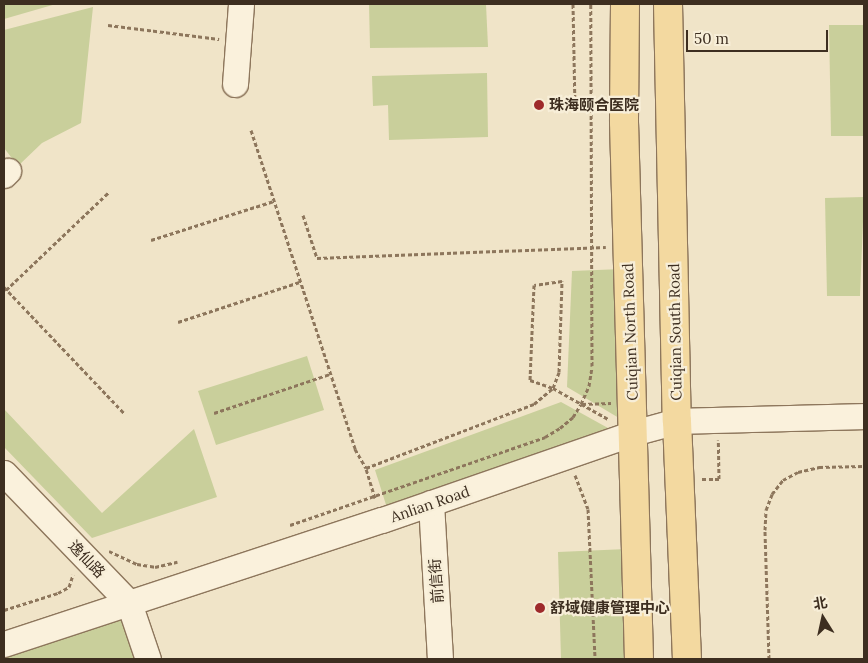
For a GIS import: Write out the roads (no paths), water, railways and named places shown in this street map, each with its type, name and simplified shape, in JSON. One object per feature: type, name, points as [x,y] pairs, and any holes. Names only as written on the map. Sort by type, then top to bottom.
[{"type":"main road","name":"Cuiqian North Road","points":[[625,4],[624,122],[628,246],[624,428],[638,659]]},
{"type":"main road","name":"Cuiqian South Road","points":[[668,4],[677,421],[687,659]]},
{"type":"street","points":[[235,84],[241,4]]},
{"type":"street","name":"Anlian Road","points":[[4,644],[382,520],[568,456],[624,428],[677,421],[864,416]]},
{"type":"street","name":"逸仙路","points":[[4,473],[129,603],[148,659]]},
{"type":"street","name":"前信街","points":[[431,503],[440,659]]},
{"type":"place","name":"珠海颐合医院","points":[[539,105]]},
{"type":"place","name":"舒域健康管理中心","points":[[540,608]]}]
